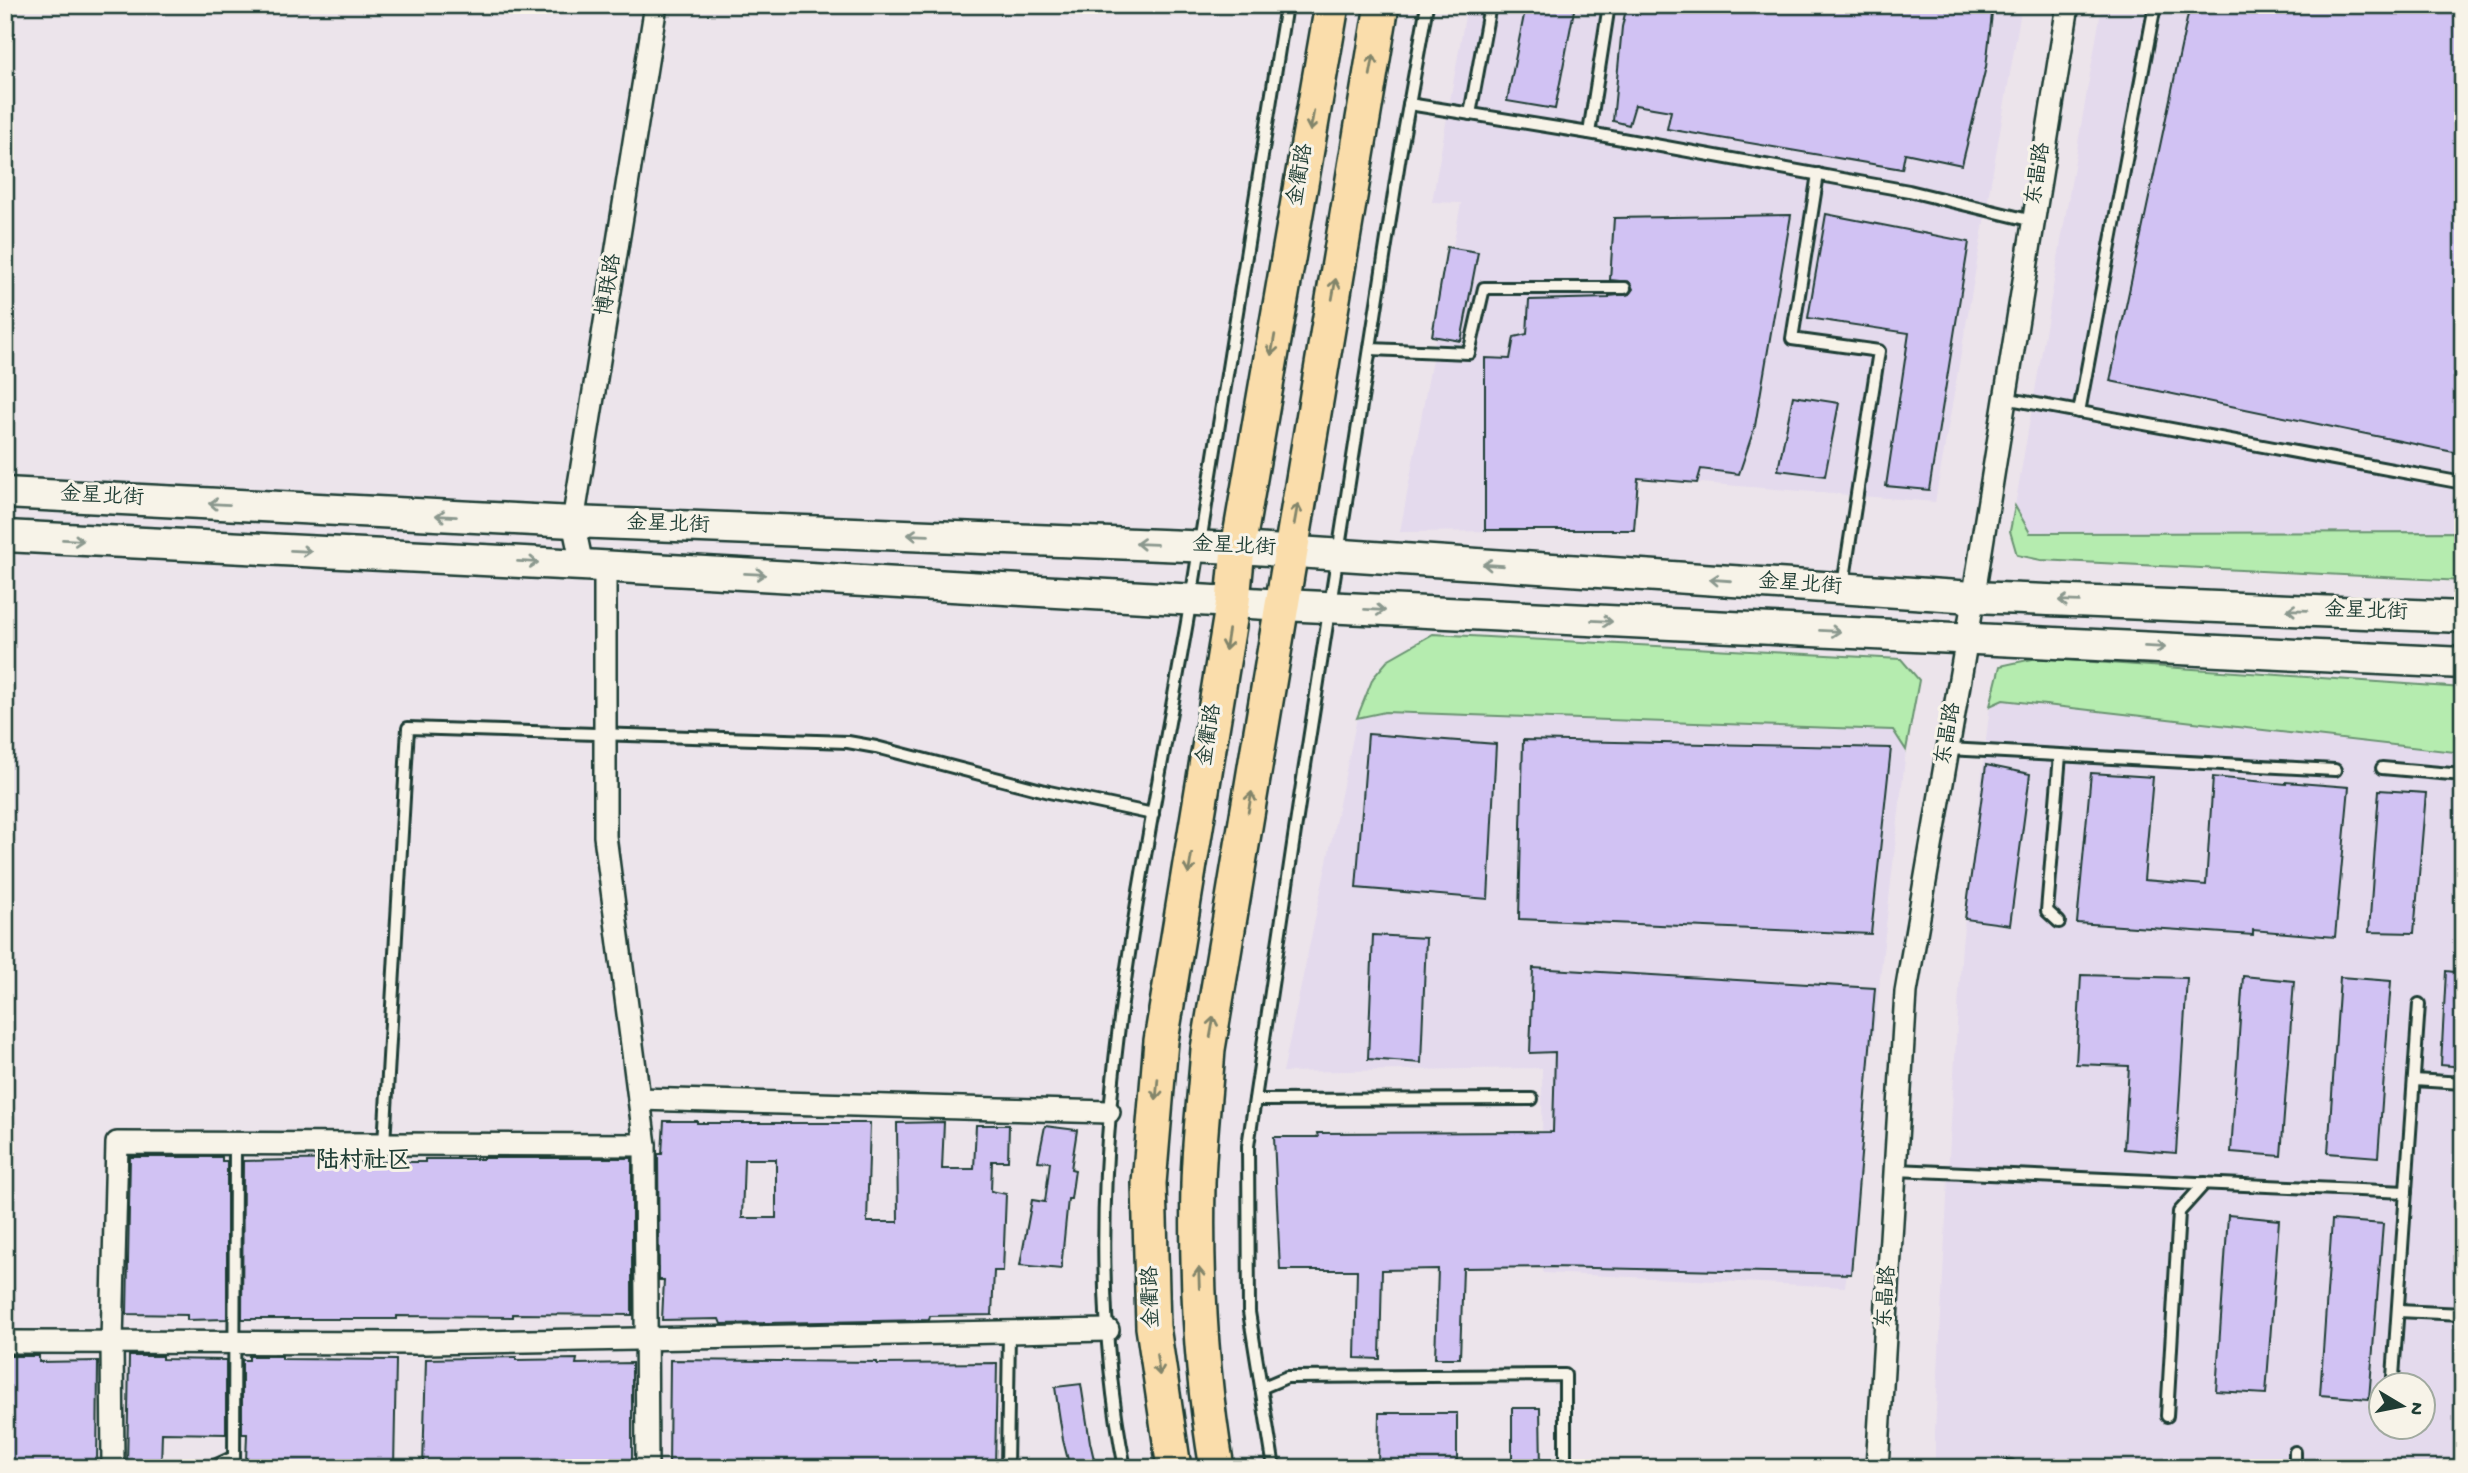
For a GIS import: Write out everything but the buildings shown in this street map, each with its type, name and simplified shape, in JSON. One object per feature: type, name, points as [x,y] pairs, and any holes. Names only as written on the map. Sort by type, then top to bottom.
[{"type":"main road","name":"金衢路","points":[[1174,1468],[1153,1327],[1149,1183],[1161,1041],[1233,601],[1238,548],[1332,5]]},
{"type":"main road","points":[[1217,1468],[1209,1421],[1200,1298],[1198,1182],[1208,1049],[1382,5]]},
{"type":"main road","name":"金星北街","points":[[5,494],[573,522],[1199,546],[1973,597],[2463,617]]},
{"type":"main road","name":"金星北街","points":[[5,536],[593,565],[1283,606],[2463,663]]},
{"type":"street","name":"博联路","points":[[648,1468],[645,1145],[605,836],[605,735],[593,565],[573,522],[656,5]]},
{"type":"street","name":"东晶路","points":[[1877,1468],[1906,992],[1967,638],[2067,5]]},
{"type":"street","points":[[639,1099],[1109,1111]]},
{"type":"street","points":[[113,1468],[112,1342],[117,1143],[645,1145]]},
{"type":"street","points":[[5,1342],[426,1343],[1108,1330]]},
{"type":"lane","points":[[1125,1468],[1114,1411],[1104,1275],[1109,1111],[1117,1035],[1191,599],[1286,5]]},
{"type":"lane","points":[[1274,1468],[1249,1312],[1248,1146],[1329,608],[1427,5]]},
{"type":"lane","points":[[1470,114],[1490,5]]},
{"type":"lane","points":[[1589,133],[1609,5]]},
{"type":"lane","points":[[2079,412],[2155,5]]},
{"type":"lane","points":[[1409,104],[1589,133],[1909,191],[2033,221]]},
{"type":"lane","points":[[1818,174],[1792,339],[1878,351],[1842,588]]},
{"type":"lane","points":[[1370,349],[1469,353],[1484,288],[1625,289]]},
{"type":"lane","points":[[2004,398],[2463,482]]},
{"type":"lane","points":[[384,1144],[408,728],[848,742],[1049,792],[1153,814]]},
{"type":"lane","points":[[1948,749],[2335,770]]},
{"type":"lane","points":[[2059,922],[2047,911],[2060,755]]},
{"type":"lane","points":[[2382,768],[2463,775]]},
{"type":"lane","points":[[2393,1372],[2419,1004]]},
{"type":"lane","points":[[2414,1080],[2463,1083]]},
{"type":"lane","points":[[1255,1100],[1532,1099]]},
{"type":"lane","points":[[210,1468],[234,1462],[235,1143]]},
{"type":"lane","points":[[1895,1170],[2406,1192]]},
{"type":"lane","points":[[2167,1416],[2179,1212],[2205,1183]]},
{"type":"lane","points":[[2398,1311],[2463,1314]]},
{"type":"lane","points":[[1007,1468],[1009,1332]]},
{"type":"lane","points":[[1261,1388],[1287,1377],[1565,1375],[1565,1468]]},
{"type":"lane","points":[[2295,1452],[2295,1468]]},
{"type":"shaded area","points":[[1467,5],[2022,5],[1935,502],[1639,478],[1634,530],[1400,532],[1461,203],[1432,202]]},
{"type":"shaded area","points":[[2102,5],[2463,5],[2463,532],[2030,533],[2015,506]]},
{"type":"shaded area","points":[[2003,700],[2463,753],[2463,1468],[1935,1468],[1962,944],[1990,706]]},
{"type":"shaded area","points":[[1385,712],[1894,730],[1906,750],[1845,1287],[1543,1273],[1542,1068],[1283,1072],[1357,718]]},
{"type":"green space","points":[[2015,506],[2030,533],[2463,532],[2463,581],[2041,560],[2017,555],[2010,531]]},
{"type":"green space","points":[[1433,634],[1901,659],[1919,680],[1906,750],[1893,730],[1385,712],[1357,718],[1373,678],[1389,659]]},
{"type":"green space","points":[[2037,658],[2463,688],[2463,753],[2003,700],[1990,706],[2000,666]]},
{"type":"district","name":"陆村社区","points":[[363,1162]]}]
